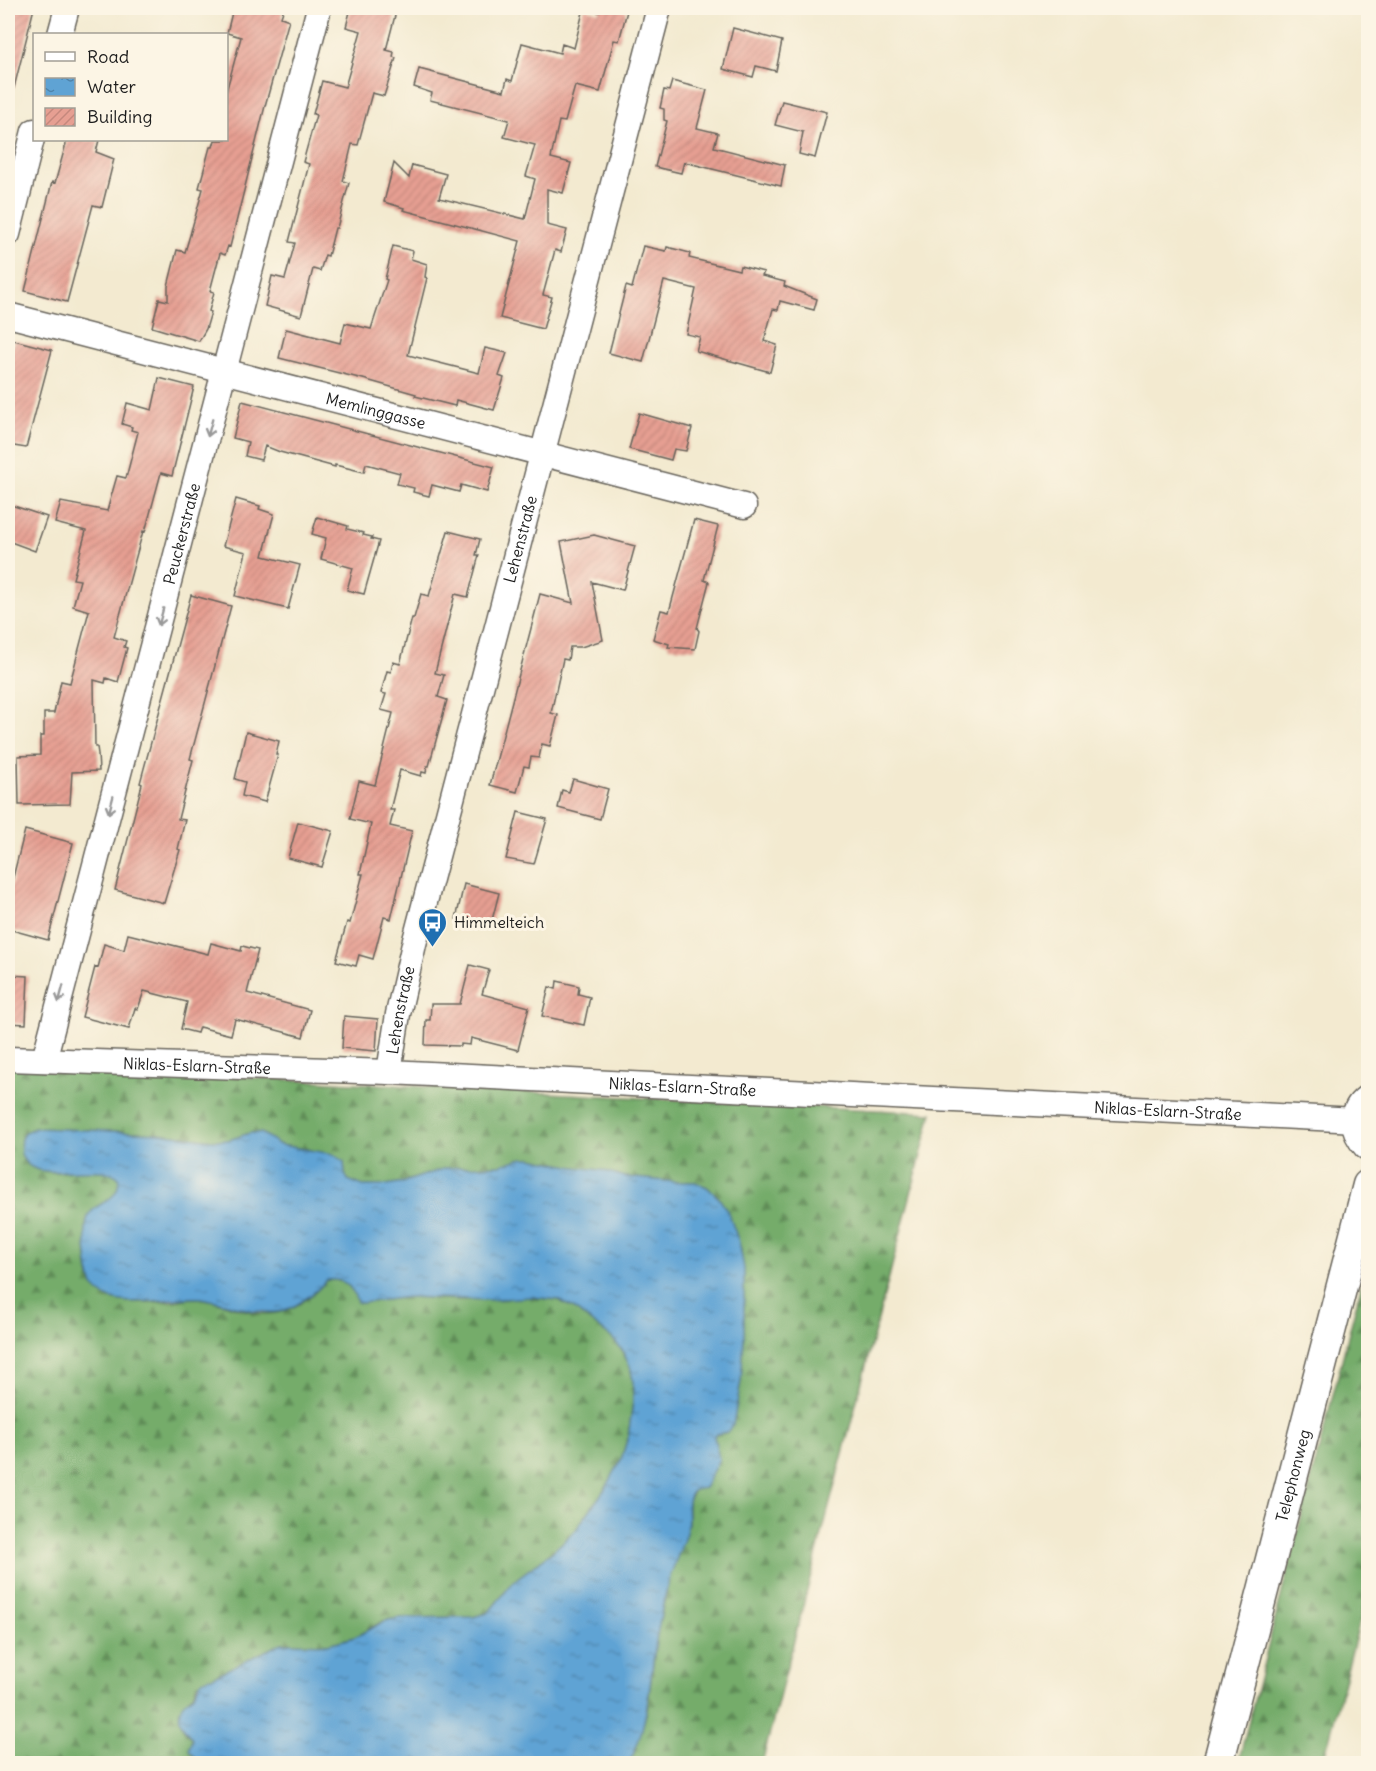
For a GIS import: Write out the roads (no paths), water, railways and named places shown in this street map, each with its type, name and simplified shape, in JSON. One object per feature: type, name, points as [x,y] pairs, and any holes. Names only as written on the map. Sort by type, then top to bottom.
[{"type":"street","points":[[60,33],[67,8]]},
{"type":"street","name":"Peuckerstraße","points":[[44,1060],[320,8]]},
{"type":"street","name":"Lehenstraße","points":[[389,1072],[398,1014],[414,944],[659,8]]},
{"type":"street","points":[[8,234],[33,135]]},
{"type":"street","name":"Memlinggasse","points":[[8,315],[744,506]]},
{"type":"street","name":"Niklas-Eslarn-Straße","points":[[8,1059],[389,1072],[1365,1121]]},
{"type":"street","name":"Telephonweg","points":[[1218,1764],[1368,1185]]},
{"type":"water","points":[[35,1128],[158,1133],[212,1140],[229,1140],[250,1133],[261,1133],[280,1145],[333,1154],[344,1162],[348,1180],[363,1186],[404,1182],[446,1168],[500,1165],[531,1158],[601,1170],[625,1177],[695,1182],[707,1187],[719,1198],[728,1212],[739,1242],[744,1268],[744,1339],[741,1381],[733,1425],[727,1432],[714,1437],[719,1459],[704,1488],[694,1490],[689,1498],[687,1529],[670,1577],[660,1617],[642,1731],[629,1763],[200,1763],[189,1750],[192,1739],[181,1724],[179,1715],[182,1705],[193,1695],[204,1679],[282,1643],[328,1644],[355,1637],[385,1621],[398,1618],[473,1617],[488,1613],[515,1580],[575,1531],[607,1486],[621,1460],[628,1437],[633,1402],[633,1380],[630,1366],[622,1350],[612,1338],[572,1307],[558,1300],[532,1297],[488,1300],[409,1297],[362,1303],[357,1302],[350,1287],[338,1280],[326,1280],[304,1300],[277,1312],[248,1310],[201,1298],[142,1302],[111,1299],[100,1293],[92,1283],[87,1259],[86,1228],[87,1220],[93,1210],[115,1193],[119,1178],[110,1173],[97,1171],[51,1171],[37,1169],[27,1164],[21,1153],[21,1139],[25,1133]]},
{"type":"place","name":"Himmelteich","points":[[433,948]]}]
